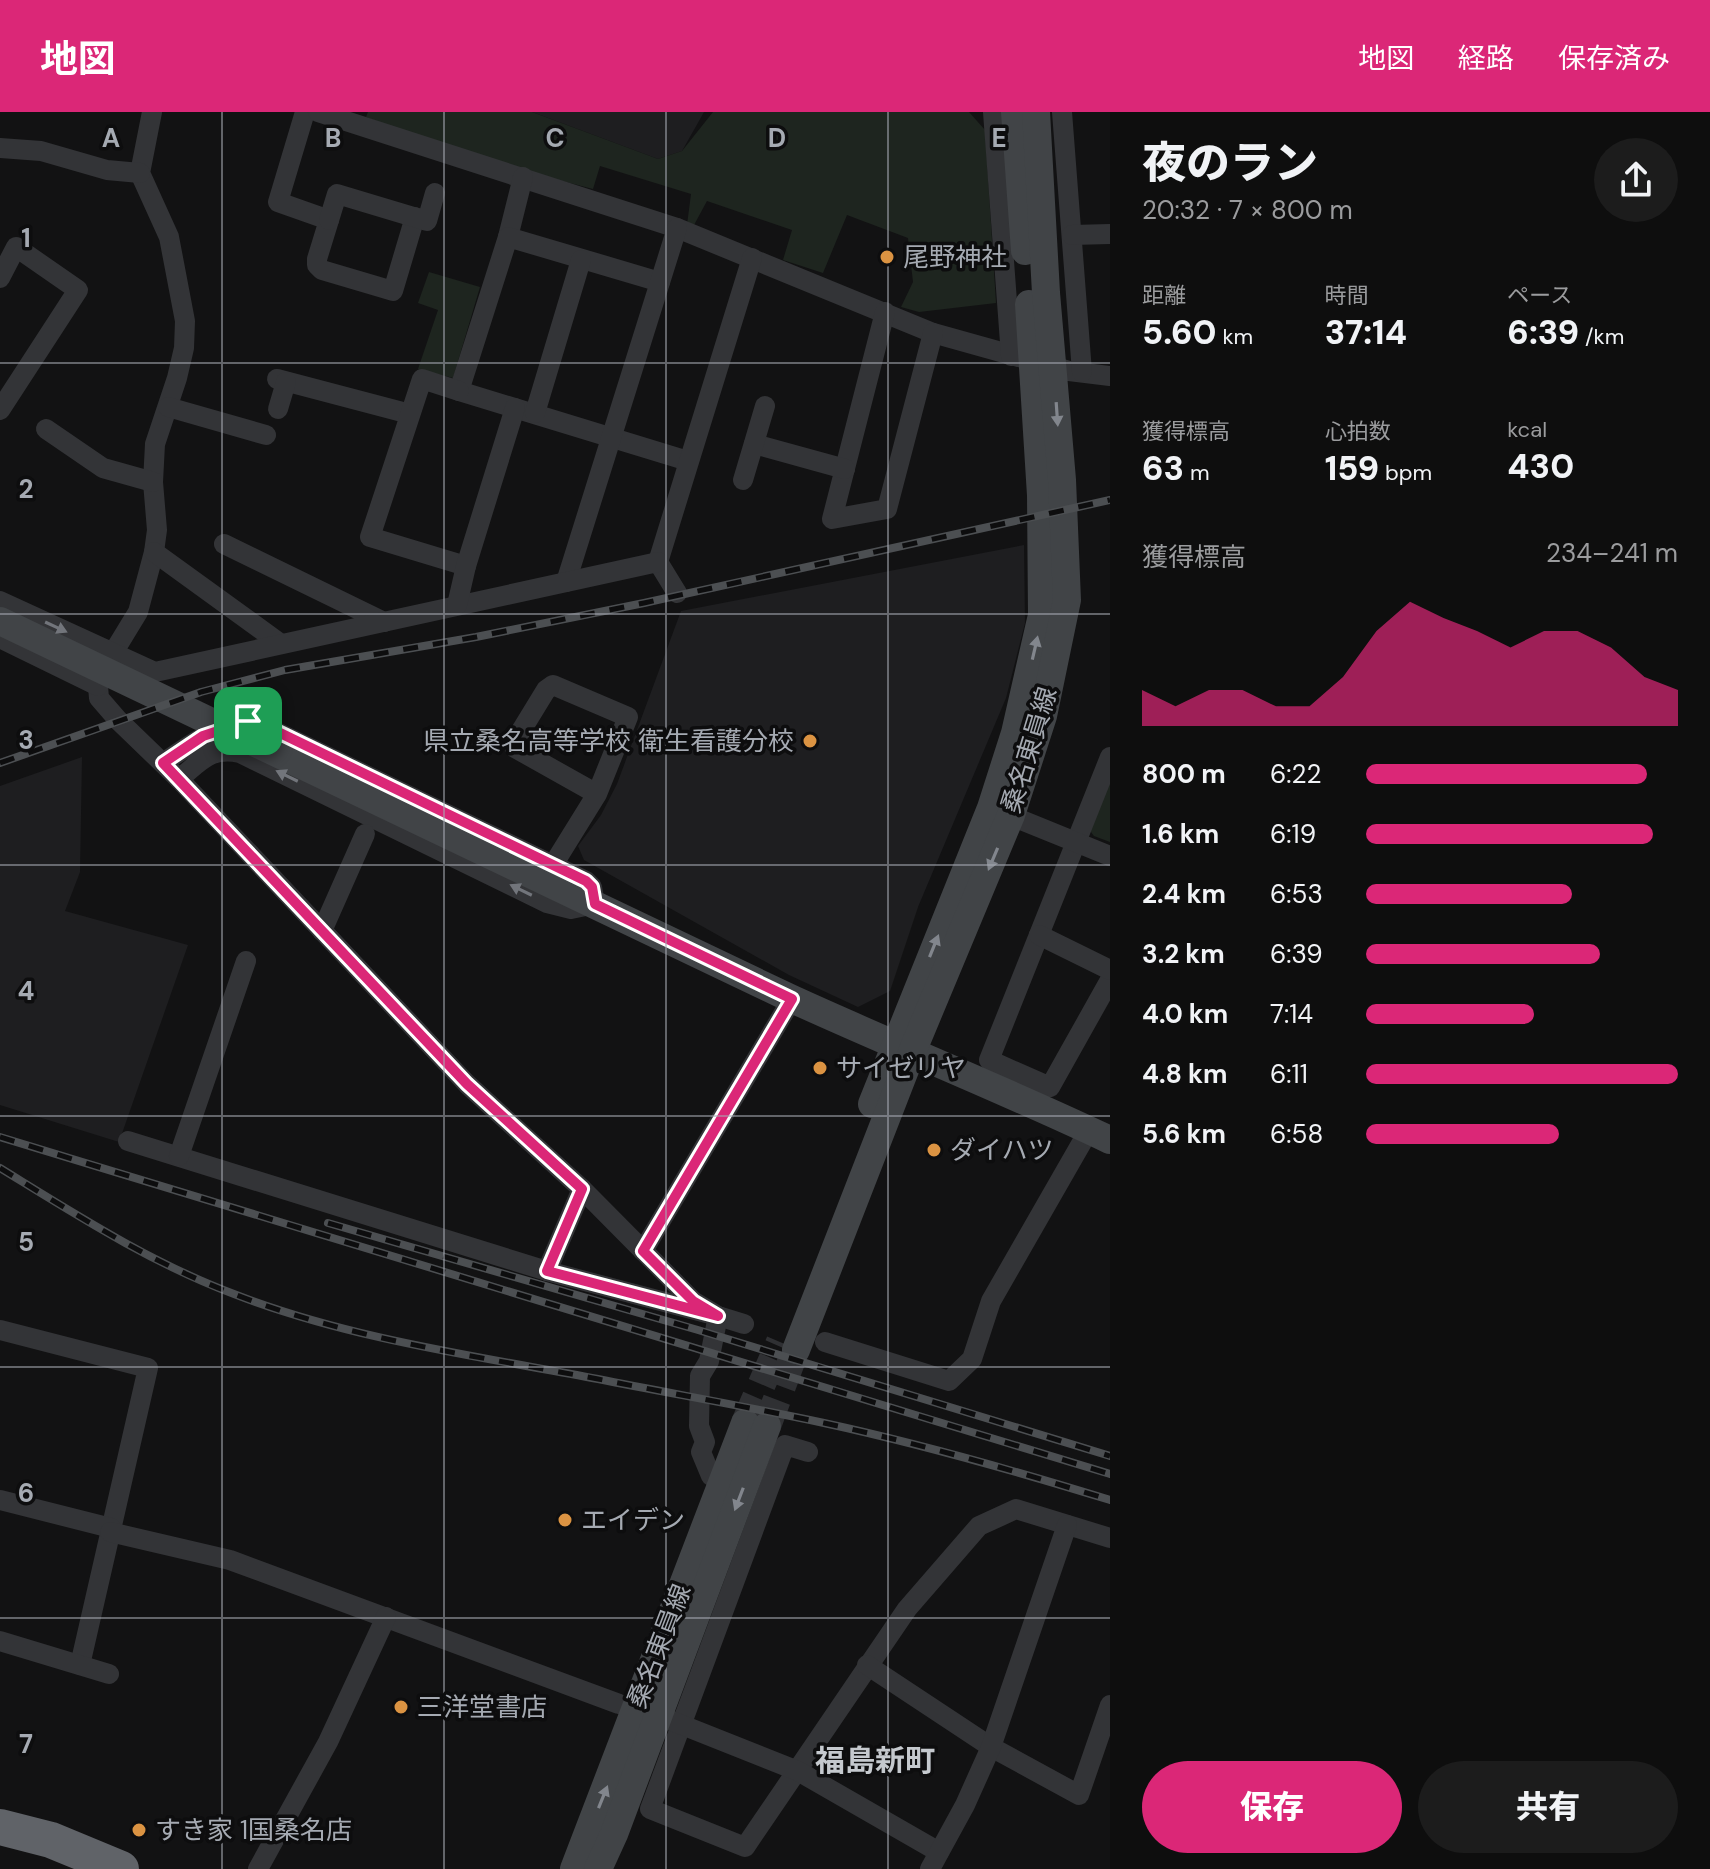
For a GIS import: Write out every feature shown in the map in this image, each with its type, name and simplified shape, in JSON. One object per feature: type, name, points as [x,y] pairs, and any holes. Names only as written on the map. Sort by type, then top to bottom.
[{"type":"highway","points":[[0,1827],[51,1840],[121,1869]]},
{"type":"main road","name":"桑名東員線","points":[[788,1346],[903,1048],[1043,716],[1067,600],[1062,480],[1046,293],[1036,112]]},
{"type":"main road","name":"桑名東員線","points":[[995,115],[1041,495],[1042,615],[1001,812]]},
{"type":"main road","points":[[0,621],[792,999],[1099,1135]]},
{"type":"main road","name":"桑名東員線","points":[[598,1869],[658,1717],[756,1424]]},
{"type":"main road","name":"桑名東員線","points":[[574,1869],[609,1782],[658,1717]]},
{"type":"street","points":[[152,112],[140,173],[169,237],[185,321],[184,348],[155,444],[153,482],[157,530],[154,552],[138,612],[113,653],[98,686],[99,698],[467,1084],[582,1189],[693,1301],[718,1316]]},
{"type":"street","points":[[305,112],[271,200],[329,220]]},
{"type":"street","points":[[318,112],[677,228],[933,333],[1016,357],[1110,376]]},
{"type":"street","points":[[1062,112],[1072,235],[1075,371]]},
{"type":"street","points":[[995,115],[1016,357]]},
{"type":"street","points":[[0,148],[41,151],[107,170],[140,173]]},
{"type":"street","points":[[459,391],[508,237],[523,177]]},
{"type":"street","points":[[415,217],[393,291],[322,270],[317,265],[337,194],[415,217],[427,221],[435,193]]},
{"type":"street","points":[[566,582],[677,228]]},
{"type":"street","points":[[1072,235],[1110,234]]},
{"type":"street","points":[[508,237],[660,282]]},
{"type":"street","points":[[0,278],[16,247],[78,290],[0,410]]},
{"type":"street","points":[[677,593],[658,562],[752,258]]},
{"type":"street","points":[[457,605],[466,566],[581,260]]},
{"type":"street","points":[[885,312],[832,519],[887,509],[933,333]]},
{"type":"street","points":[[466,566],[370,537],[422,379],[688,461]]},
{"type":"street","points":[[278,409],[282,380],[410,414]]},
{"type":"street","points":[[743,480],[765,406]]},
{"type":"street","points":[[168,407],[266,435]]},
{"type":"street","points":[[46,429],[103,468],[153,482]]},
{"type":"street","points":[[754,444],[845,469]]},
{"type":"street","points":[[224,544],[384,622]]},
{"type":"street","points":[[154,552],[281,644]]},
{"type":"street","points":[[0,601],[155,672],[658,562]]},
{"type":"street","points":[[0,638],[98,686]]},
{"type":"street","points":[[553,865],[597,794],[628,717],[553,685],[546,690],[531,714],[516,739],[515,748],[597,794]]},
{"type":"street","points":[[163,763],[203,736],[248,721],[258,723],[586,881],[592,887],[595,904],[571,909],[547,903],[240,753],[225,749],[215,752],[179,779]]},
{"type":"street","points":[[1109,762],[989,1060],[1050,1087],[1110,980]]},
{"type":"street","points":[[1001,812],[1110,856]]},
{"type":"street","points":[[322,931],[365,834]]},
{"type":"street","points":[[1039,935],[1110,970]]},
{"type":"street","points":[[179,1156],[246,961]]},
{"type":"street","points":[[643,1251],[792,999]]},
{"type":"street","points":[[825,1342],[949,1381],[972,1359],[991,1301],[1099,1135]]},
{"type":"street","points":[[128,1141],[547,1271],[744,1324]]},
{"type":"street","points":[[547,1271],[582,1189]]},
{"type":"street","points":[[711,1476],[701,1452],[705,1442],[699,1426],[700,1376],[709,1361],[718,1316]]},
{"type":"street","points":[[0,1330],[148,1368],[80,1665]]},
{"type":"street","points":[[808,1452],[785,1445],[658,1717],[650,1809],[745,1847],[907,1609],[979,1526],[1016,1509],[1110,1538]]},
{"type":"street","points":[[0,1500],[230,1560],[798,1771],[935,1861],[991,1747],[1067,1525]]},
{"type":"street","points":[[258,1869],[328,1742],[386,1617]]},
{"type":"street","points":[[0,1641],[109,1674]]},
{"type":"street","points":[[867,1665],[991,1747],[1079,1795],[1110,1705]]},
{"type":"shaded area","points":[[368,112],[532,112],[658,159],[682,151],[713,112],[969,112],[985,130],[996,303],[919,312],[901,307],[913,282],[908,238],[847,215],[823,273],[783,260],[792,230],[707,201],[694,225],[687,225],[691,194],[600,166],[593,189],[450,148],[366,117]]},
{"type":"shaded area","points":[[532,112],[704,112],[682,151],[658,159]]},
{"type":"shaded area","points":[[429,272],[480,287],[453,378],[418,369],[438,310],[418,303]]},
{"type":"shaded area","name":"県立桑名高等学校 衛生看護分校","points":[[1024,545],[1025,623],[1006,698],[918,907],[890,991],[858,1007],[789,975],[584,860],[578,846],[601,815],[617,784],[681,611]]},
{"type":"shaded area","points":[[82,757],[80,872],[65,911],[188,945],[119,1142],[0,1105],[0,786]]},
{"type":"shaded area","points":[[1110,779],[1110,842],[1094,836],[1088,828]]},
{"type":"tunnel","points":[[745,1423],[780,1342]]},
{"type":"tunnel","points":[[767,1426],[794,1354]]},
{"type":"railway","points":[[0,763],[201,692],[285,670],[476,637],[644,603],[1110,500]]},
{"type":"railway","points":[[0,1137],[1110,1474]]},
{"type":"railway","points":[[0,1168],[114,1237],[173,1268],[278,1310],[414,1345],[860,1431],[968,1458],[1110,1500]]},
{"type":"railway","points":[[328,1223],[698,1330],[1110,1456]]},
{"type":"place","name":"尾野神社","points":[[887,257]]},
{"type":"place","name":"県立桑名高等学校 衛生看護分校","points":[[810,741]]},
{"type":"place","name":"サイゼリヤ","points":[[820,1068]]},
{"type":"place","name":"ダイハツ","points":[[934,1150]]},
{"type":"place","name":"エイデン","points":[[565,1520]]},
{"type":"place","name":"三洋堂書店","points":[[401,1707]]},
{"type":"place","name":"すき家 1国桑名店","points":[[139,1830]]},
{"type":"district","name":"福島新町","points":[[875,1761]]},
{"type":"route","points":[[248,721],[276,731],[586,881],[592,887],[595,904],[792,999],[643,1251],[693,1301],[718,1316],[547,1271],[582,1189],[467,1084],[163,763],[203,736],[248,721]]}]
